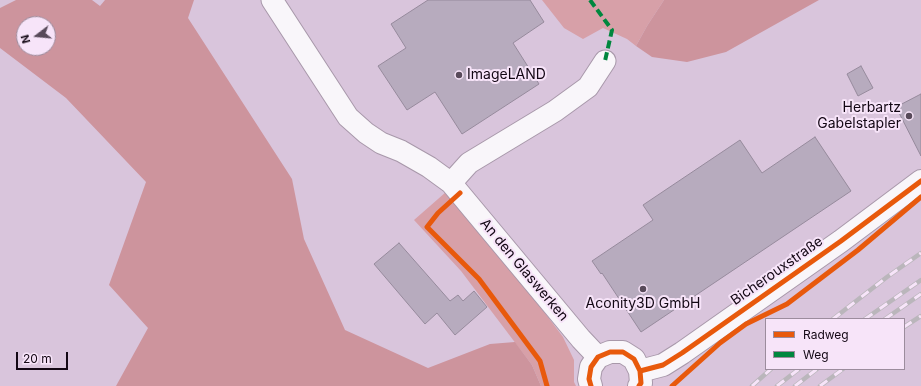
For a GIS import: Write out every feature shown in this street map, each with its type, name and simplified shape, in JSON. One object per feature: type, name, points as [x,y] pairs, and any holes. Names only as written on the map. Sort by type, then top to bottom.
[{"type":"street","name":"An den Glaswerken","points":[[272,0],[348,117],[366,134],[429,167],[451,183],[581,339],[598,357]]},
{"type":"street","points":[[451,183],[469,163],[555,111],[588,87],[605,61]]},
{"type":"street","name":"Bicherouxstraße","points":[[598,357],[610,352],[623,352],[634,359],[640,378],[682,353],[817,258],[921,181]]},
{"type":"street","points":[[591,386],[589,379],[591,367],[598,357]]},
{"type":"shaded area","points":[[16,0],[92,0],[100,6],[105,0],[194,0],[188,18],[292,179],[304,239],[345,330],[428,368],[490,344],[515,342],[532,365],[541,386],[116,386],[148,328],[109,285],[146,182],[66,98],[0,48],[0,8]]},
{"type":"shaded area","points":[[542,0],[664,0],[636,46],[627,39],[603,28],[583,39],[564,28]]},
{"type":"shaded area","points":[[664,0],[819,0],[726,52],[687,62],[652,57],[636,46]]},
{"type":"shaded area","points":[[446,192],[530,293],[563,337],[574,360],[574,382],[576,386],[541,386],[532,365],[461,271],[414,220]]},
{"type":"building","name":"ImageLAND","points":[[428,0],[530,0],[544,22],[513,43],[539,84],[462,134],[435,92],[407,110],[378,66],[406,48],[391,24]]},
{"type":"building","points":[[861,66],[873,88],[858,96],[847,74]]},
{"type":"building","points":[[921,94],[921,156],[896,107]]},
{"type":"building","points":[[815,137],[851,191],[641,332],[602,273],[601,274],[592,261],[653,220],[643,205],[740,140],[762,173]]},
{"type":"building","points":[[399,243],[450,301],[458,295],[463,301],[474,291],[487,307],[455,335],[437,313],[425,324],[374,264]]},
{"type":"railway","points":[[834,318],[921,253]]},
{"type":"railway","points":[[866,318],[921,280]]},
{"type":"railway","points":[[886,318],[921,294]]},
{"type":"railway","points":[[905,326],[921,316]]},
{"type":"railway","points":[[752,386],[770,370]]},
{"type":"railway","points":[[777,386],[798,370]]},
{"type":"railway","points":[[795,386],[816,370]]},
{"type":"railway","points":[[820,386],[842,370]]},
{"type":"marked path","points":[[590,0],[612,30],[605,61]]},
{"type":"cycle path","points":[[640,371],[663,365],[682,353],[841,241],[921,181]]},
{"type":"cycle path","points":[[460,193],[438,213],[427,227],[479,279],[540,361],[547,386]]},
{"type":"cycle path","points":[[672,386],[720,343],[746,324],[787,304],[858,250],[921,197]]},
{"type":"cycle path","points":[[591,386],[589,379],[591,367],[598,357],[610,352],[623,352],[634,359],[640,371],[641,383],[639,386]]},
{"type":"place","name":"ImageLAND","points":[[459,75]]},
{"type":"place","name":"Herbartz Gabelstapler","points":[[909,116]]},
{"type":"place","name":"Aconity3D GmbH","points":[[643,289]]}]
